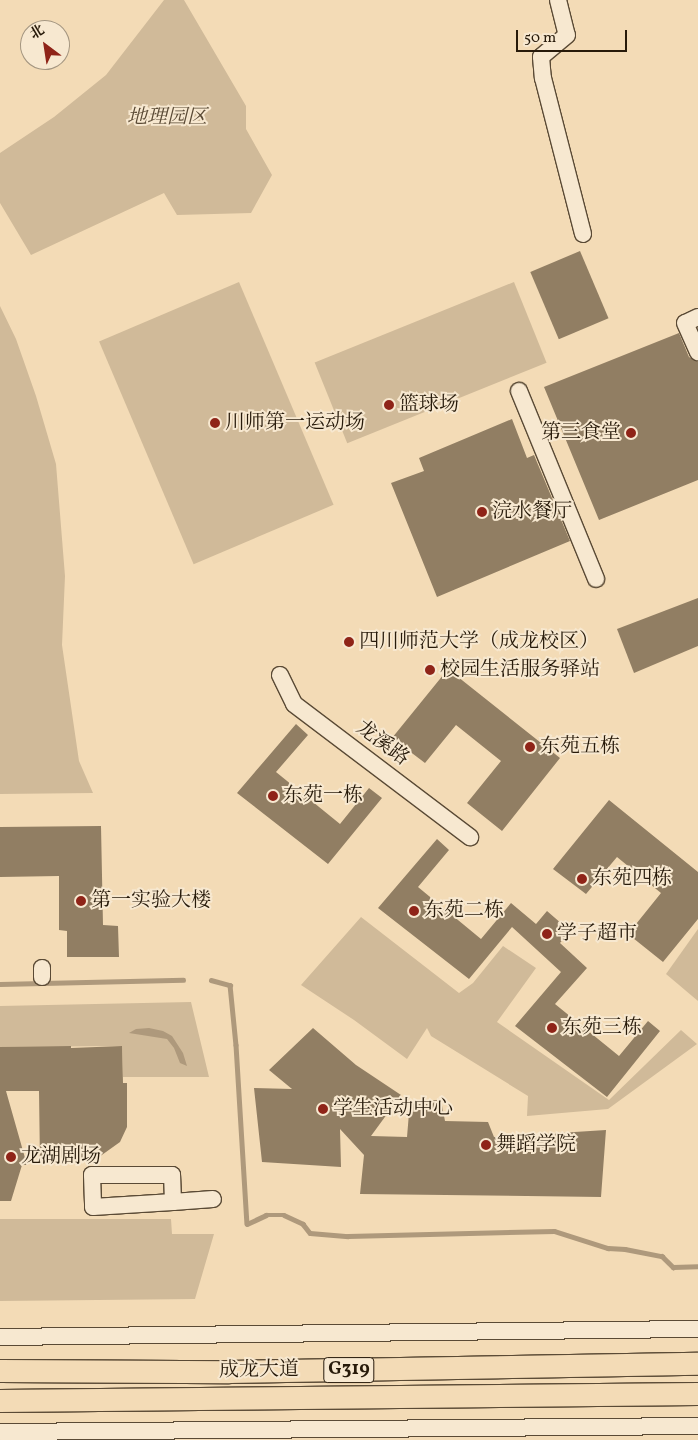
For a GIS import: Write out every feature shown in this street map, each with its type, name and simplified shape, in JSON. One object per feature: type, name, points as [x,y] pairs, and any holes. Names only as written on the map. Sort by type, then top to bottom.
[{"type":"highway","name":"成龙大道","points":[[0,1371],[229,1372],[698,1364]]},
{"type":"highway","name":"成龙大道","points":[[0,1401],[698,1394]]},
{"type":"street","points":[[558,0],[567,35],[541,58],[544,78],[583,234]]},
{"type":"street","points":[[692,320],[698,352]]},
{"type":"street","points":[[519,391],[596,579]]},
{"type":"street","name":"龙溪路","points":[[280,675],[294,704],[470,837]]},
{"type":"street","points":[[173,1202],[172,1175],[92,1174],[93,1207],[173,1202],[213,1199]]},
{"type":"street","points":[[0,1336],[698,1329]]},
{"type":"street","points":[[0,1432],[698,1426]]},
{"type":"green space","name":"地理园区","points":[[164,0],[184,0],[246,106],[246,129],[272,175],[251,213],[177,215],[164,193],[31,255],[0,203],[0,153],[54,117],[106,75]]},
{"type":"green space","name":"川师第一运动场","points":[[239,282],[334,505],[194,564],[99,341]]},
{"type":"green space","name":"篮球场","points":[[514,282],[547,363],[347,443],[315,363]]},
{"type":"green space","points":[[0,306],[16,339],[36,396],[56,464],[65,576],[62,645],[79,761],[93,793],[0,794]]},
{"type":"green space","points":[[361,917],[459,993],[473,983],[503,946],[536,968],[497,1022],[609,1100],[681,1030],[697,1044],[608,1109],[527,1116],[528,1096],[431,1036],[427,1028],[407,1059],[354,1020],[301,985]]},
{"type":"green space","points":[[698,929],[698,1001],[666,974]]},
{"type":"green space","points":[[191,1002],[209,1077],[123,1077],[122,1046],[0,1047],[0,1006]]},
{"type":"green space","points":[[0,1219],[171,1219],[172,1234],[214,1234],[195,1299],[0,1301]]},
{"type":"shaded area","points":[[149,1028],[163,1031],[172,1036],[183,1053],[187,1066],[180,1063],[174,1048],[167,1039],[129,1033],[136,1029]]},
{"type":"building","points":[[580,251],[609,318],[559,339],[530,272]]},
{"type":"building","name":"第三食堂","points":[[679,333],[689,357],[698,362],[698,480],[599,520],[544,387]]},
{"type":"building","name":"浣水餐厅","points":[[512,419],[527,458],[534,455],[570,541],[437,597],[391,483],[424,471],[419,458]]},
{"type":"building","points":[[698,598],[698,646],[634,673],[617,629]]},
{"type":"building","name":"东苑五栋","points":[[448,669],[560,758],[502,831],[467,803],[501,761],[456,725],[425,763],[392,738]]},
{"type":"building","name":"东苑一栋","points":[[296,724],[308,735],[276,772],[340,824],[369,788],[382,798],[328,864],[237,793]]},
{"type":"building","name":"东苑四栋","points":[[609,800],[698,872],[698,919],[663,962],[628,934],[661,893],[617,857],[586,894],[553,869]]},
{"type":"building","name":"第一实验大楼","points":[[101,826],[103,925],[118,926],[119,957],[67,957],[67,931],[59,930],[59,876],[0,877],[0,827]]},
{"type":"building","points":[[437,839],[449,850],[418,887],[481,939],[511,903],[536,924],[547,911],[570,931],[560,943],[587,968],[555,1004],[619,1056],[648,1021],[660,1031],[607,1097],[515,1026],[561,972],[512,927],[469,979],[378,908]]},
{"type":"building","points":[[313,1028],[356,1065],[401,1095],[371,1136],[407,1137],[410,1101],[441,1100],[445,1121],[488,1122],[494,1137],[606,1130],[601,1197],[360,1194],[364,1155],[340,1129],[341,1167],[262,1162],[254,1088],[292,1089],[269,1070]]},
{"type":"building","points":[[71,1046],[71,1048],[122,1046],[123,1083],[127,1083],[127,1127],[120,1142],[99,1157],[75,1162],[40,1164],[39,1091],[6,1091],[27,1165],[22,1165],[11,1201],[0,1201],[0,1047]]},
{"type":"waterway","points":[[0,984],[183,980]]},
{"type":"waterway","points":[[211,980],[230,985],[236,1045],[247,1224],[266,1215],[284,1215],[303,1224],[310,1233],[348,1236],[554,1231],[608,1248],[625,1249],[662,1256],[673,1267],[698,1266]]},
{"type":"place","name":"篮球场","points":[[389,405]]},
{"type":"place","name":"川师第一运动场","points":[[215,423]]},
{"type":"place","name":"第三食堂","points":[[631,433]]},
{"type":"place","name":"浣水餐厅","points":[[482,512]]},
{"type":"place","name":"四川师范大学（成龙校区）","points":[[349,642]]},
{"type":"place","name":"校园生活服务驿站","points":[[430,670]]},
{"type":"place","name":"东苑五栋","points":[[530,747]]},
{"type":"place","name":"东苑一栋","points":[[273,796]]},
{"type":"place","name":"东苑四栋","points":[[582,879]]},
{"type":"place","name":"第一实验大楼","points":[[81,901]]},
{"type":"place","name":"东苑二栋","points":[[414,911]]},
{"type":"place","name":"学子超市","points":[[547,934]]},
{"type":"place","name":"东苑三栋","points":[[552,1028]]},
{"type":"place","name":"学生活动中心","points":[[323,1109]]},
{"type":"place","name":"舞蹈学院","points":[[486,1145]]},
{"type":"place","name":"龙湖剧场","points":[[11,1157]]}]
